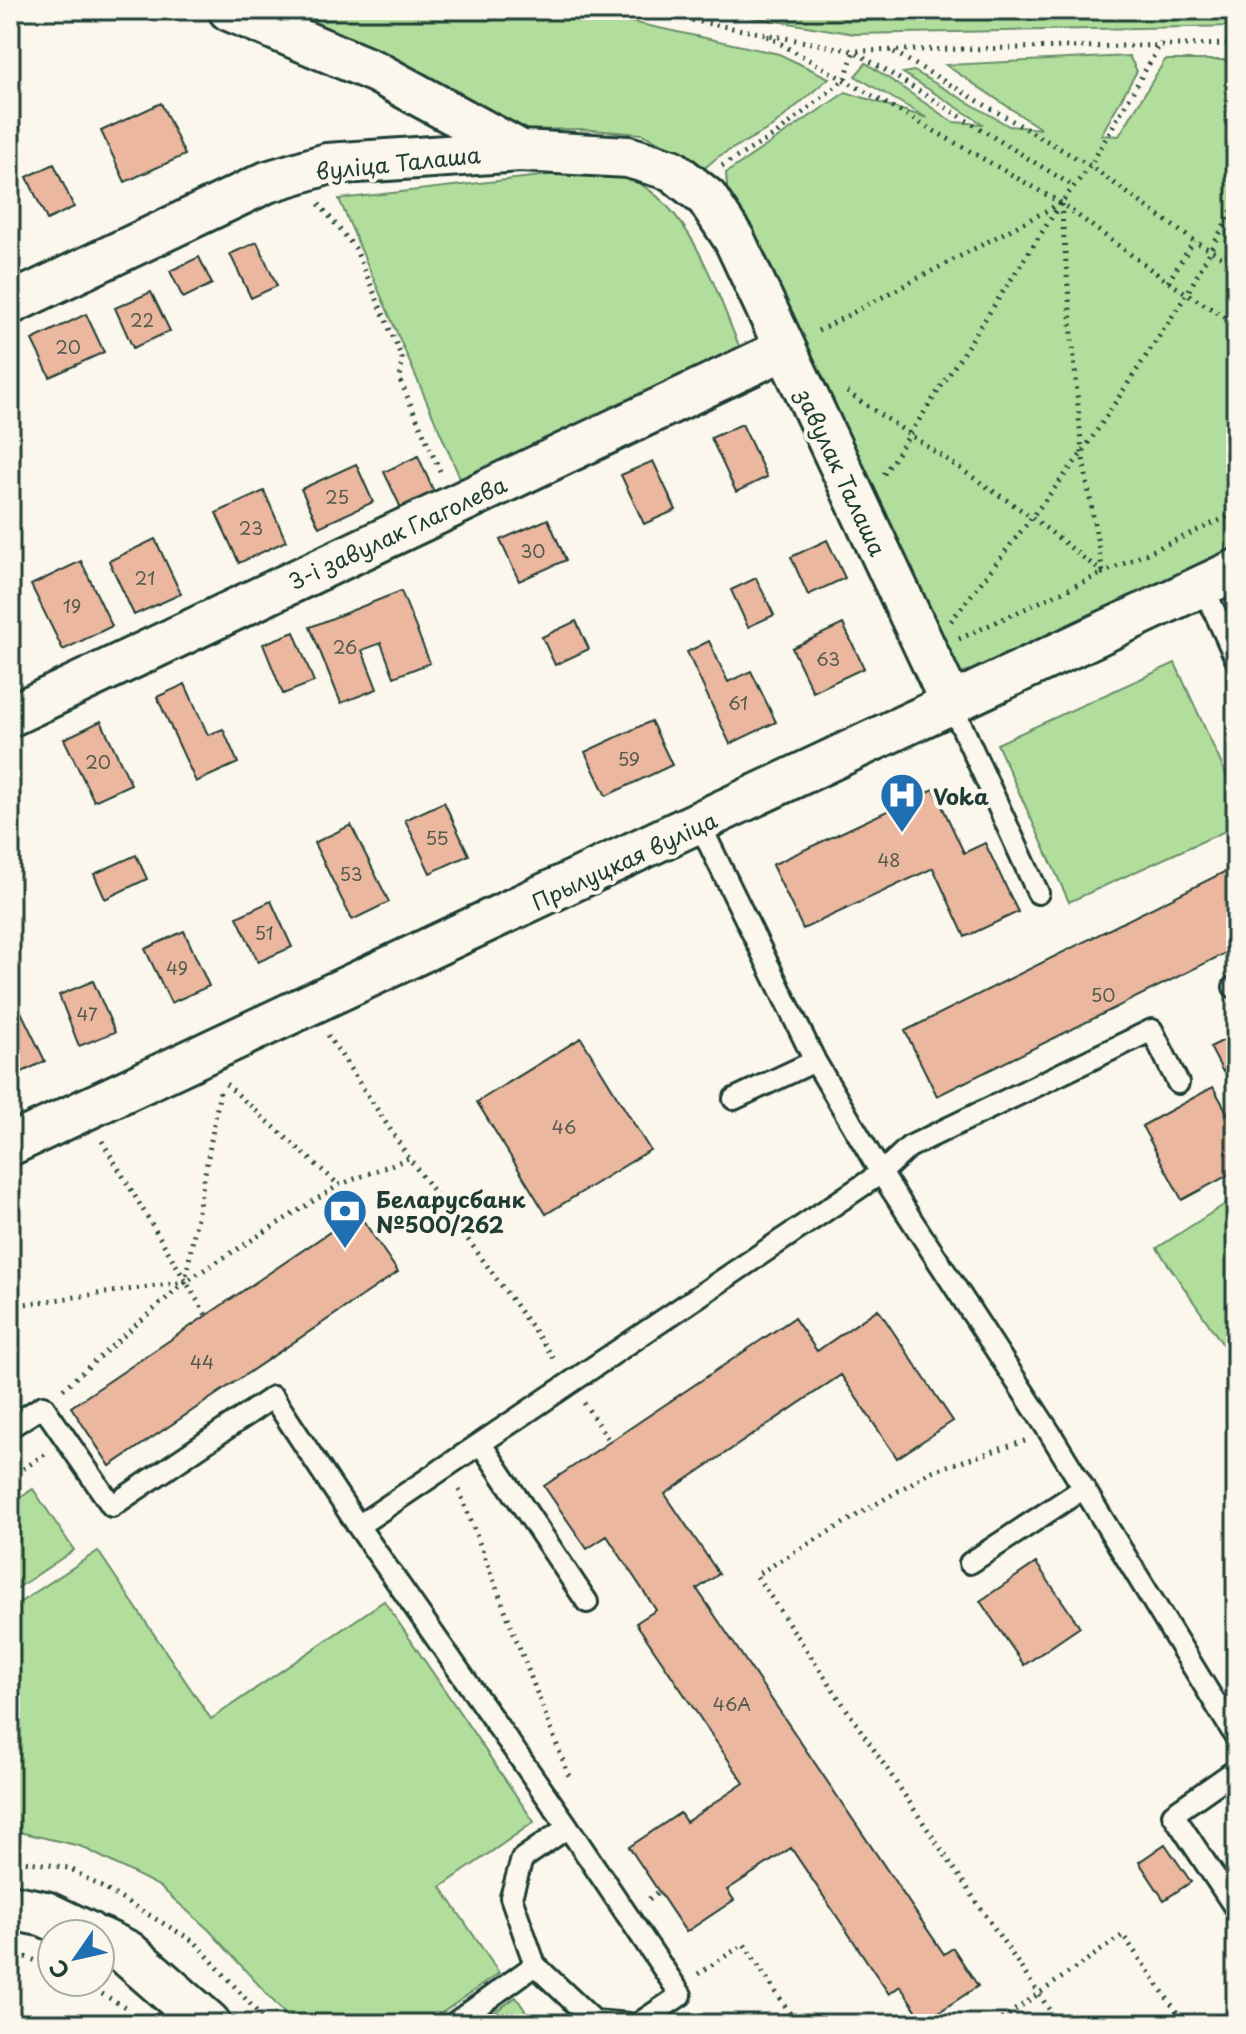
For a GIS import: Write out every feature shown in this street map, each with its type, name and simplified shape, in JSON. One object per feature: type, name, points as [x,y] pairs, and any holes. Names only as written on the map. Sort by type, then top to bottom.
[{"type":"street","points":[[229,10],[376,72],[521,151]]},
{"type":"street","name":"вуліца Талаша","points":[[10,304],[267,182],[327,164],[521,151],[628,157],[672,170],[707,198],[734,239]]},
{"type":"street","name":"завулак Талаша","points":[[734,239],[951,703]]},
{"type":"street","name":"3-і завулак Глаголева","points":[[10,716],[785,349]]},
{"type":"street","name":"Прылуцкая вуліца","points":[[10,1145],[700,825],[951,703],[1220,578]]},
{"type":"street","points":[[10,1907],[53,1918]]},
{"type":"street","points":[[116,1948],[127,1953],[208,2024]]},
{"type":"lane","points":[[1220,578],[1236,659]]},
{"type":"lane","points":[[951,703],[1038,893]]},
{"type":"lane","points":[[700,825],[815,1061],[881,1173],[1050,1433],[1236,1737]]},
{"type":"lane","points":[[358,1526],[881,1173],[909,1147],[1152,1030],[1178,1083]]},
{"type":"lane","points":[[734,1099],[815,1061]]},
{"type":"lane","points":[[10,1427],[43,1406],[112,1506],[273,1397],[358,1526],[681,1995],[638,2024]]},
{"type":"lane","points":[[481,1444],[587,1602]]},
{"type":"lane","points":[[970,1563],[1084,1488]]},
{"type":"lane","points":[[1236,1770],[1173,1814],[1236,1909]]},
{"type":"lane","points":[[568,1827],[522,1859],[511,1897],[535,1965],[594,2021],[629,2024]]},
{"type":"lane","points":[[453,2024],[535,1965]]},
{"type":"path","points":[[637,10],[854,51],[1236,44]]},
{"type":"path","points":[[763,33],[1061,203],[1168,282],[1236,324]]},
{"type":"path","points":[[861,513],[907,433],[1061,203],[1090,166],[1161,43]]},
{"type":"path","points":[[707,198],[721,167],[775,135],[845,79],[854,51]]},
{"type":"path","points":[[854,51],[1073,186]]},
{"type":"path","points":[[893,51],[1090,166],[1194,241],[1236,265]]},
{"type":"path","points":[[295,174],[355,248],[402,358],[400,380],[455,505]]},
{"type":"path","points":[[785,349],[1061,203]]},
{"type":"path","points":[[1061,203],[1082,453],[1103,573]]},
{"type":"path","points":[[926,654],[1082,453],[1187,294],[1236,203]]},
{"type":"path","points":[[1168,282],[1194,241]]},
{"type":"path","points":[[846,391],[1033,518],[1103,573]]},
{"type":"path","points":[[926,654],[1236,513]]},
{"type":"path","points":[[308,1007],[409,1158],[610,1442]]},
{"type":"path","points":[[185,1282],[222,1081],[339,1185]]},
{"type":"path","points":[[100,1138],[206,1315]]},
{"type":"path","points":[[43,1406],[185,1282],[339,1185],[409,1158]]},
{"type":"path","points":[[10,1306],[185,1282]]},
{"type":"path","points":[[1050,1433],[932,1471],[756,1575],[1059,2024]]},
{"type":"path","points":[[10,1478],[66,1440]]},
{"type":"path","points":[[449,1465],[575,1791]]},
{"type":"path","points":[[637,1907],[659,1891]]},
{"type":"path","points":[[995,2024],[1123,1935],[1185,2024]]},
{"type":"path","points":[[688,1982],[744,1944],[797,2024]]},
{"type":"path","points":[[10,1952],[36,1961]]},
{"type":"path","points":[[108,1998],[136,2015]]},
{"type":"green space","points":[[257,10],[576,10],[779,54],[829,78],[772,127],[719,156],[700,172],[680,152],[642,134],[580,129],[513,130]]},
{"type":"green space","points":[[708,10],[1236,10],[1236,26],[855,34]]},
{"type":"green space","points":[[1129,56],[1137,71],[1101,135],[1119,136],[1165,60],[1236,60],[1236,561],[960,685],[728,201],[726,173],[846,92],[927,118],[855,76],[866,63],[953,122],[983,124],[903,73],[914,71],[1009,126],[1041,129],[946,65]]},
{"type":"green space","points":[[585,171],[622,175],[646,188],[667,206],[699,252],[743,355],[463,485],[339,199]]},
{"type":"green space","points":[[1175,663],[1236,796],[1236,826],[1069,902],[997,744]]},
{"type":"green space","points":[[1236,1197],[1236,1364],[1157,1248]]},
{"type":"green space","points":[[33,1489],[74,1550],[10,1593],[10,1504]]},
{"type":"green space","points":[[98,1551],[211,1719],[384,1601],[534,1822],[441,1887],[499,1973],[426,2024],[294,2024],[209,1930],[159,1886],[80,1846],[10,1830],[10,1609]]},
{"type":"green space","points":[[516,1997],[534,2024],[478,2024]]},
{"type":"building","points":[[161,103],[185,155],[125,182],[101,131]]},
{"type":"building","points":[[54,164],[74,207],[47,220],[27,177]]},
{"type":"building","points":[[257,242],[277,286],[251,298],[230,254]]},
{"type":"building","points":[[199,257],[212,284],[183,298],[170,271]]},
{"type":"building","points":[[151,292],[170,331],[133,348],[115,308]]},
{"type":"building","points":[[86,314],[104,352],[50,377],[32,340]]},
{"type":"building","points":[[742,424],[767,477],[736,492],[711,438]]},
{"type":"building","points":[[418,456],[434,492],[401,508],[384,472]]},
{"type":"building","points":[[653,461],[676,510],[644,524],[621,475]]},
{"type":"building","points":[[356,464],[373,502],[319,527],[301,489]]},
{"type":"building","points":[[264,491],[286,541],[239,563],[216,513]]},
{"type":"building","points":[[548,519],[566,560],[519,581],[500,540]]},
{"type":"building","points":[[155,539],[181,594],[134,615],[109,561]]},
{"type":"building","points":[[827,540],[845,578],[808,595],[791,557]]},
{"type":"building","points":[[81,561],[112,626],[63,650],[31,585]]},
{"type":"building","points":[[756,578],[774,615],[748,627],[731,590]]},
{"type":"building","points":[[401,591],[430,663],[394,677],[381,643],[362,650],[377,689],[341,703],[310,627]]},
{"type":"building","points":[[576,621],[589,649],[555,665],[542,637]]},
{"type":"building","points":[[843,624],[864,668],[813,692],[792,648]]},
{"type":"building","points":[[294,632],[314,682],[283,694],[263,644]]},
{"type":"building","points":[[709,641],[728,682],[751,671],[776,722],[730,744],[687,652]]},
{"type":"building","points":[[185,684],[208,735],[223,729],[238,763],[196,782],[157,697]]},
{"type":"building","points":[[101,721],[131,784],[94,801],[64,739]]},
{"type":"building","points":[[651,721],[672,765],[606,796],[585,752]]},
{"type":"building","points":[[934,789],[964,853],[985,843],[1018,912],[965,937],[933,868],[803,929],[772,865]]},
{"type":"building","points":[[444,802],[469,855],[430,873],[405,820]]},
{"type":"building","points":[[351,825],[389,902],[352,920],[314,843]]},
{"type":"building","points":[[136,855],[147,879],[105,899],[94,874]]},
{"type":"building","points":[[1236,866],[1236,948],[937,1096],[905,1031]]},
{"type":"building","points":[[271,901],[292,947],[258,962],[237,917]]},
{"type":"building","points":[[184,931],[209,986],[171,1003],[145,949]]},
{"type":"building","points":[[93,981],[115,1032],[79,1046],[59,995]]},
{"type":"building","points":[[10,989],[45,1061],[10,1078]]},
{"type":"building","points":[[1236,1034],[1236,1065],[1223,1072],[1210,1047]]},
{"type":"building","points":[[581,1038],[650,1150],[546,1214],[477,1102]]},
{"type":"building","points":[[1213,1087],[1236,1128],[1236,1171],[1182,1200],[1142,1126]]},
{"type":"building","points":[[358,1213],[398,1272],[110,1466],[71,1407]]},
{"type":"building","points":[[878,1309],[953,1421],[897,1458],[841,1375],[665,1494],[719,1574],[697,1589],[944,1954],[953,1948],[978,1986],[924,2022],[900,1986],[889,1994],[791,1848],[727,1890],[734,1900],[686,1932],[629,1847],[680,1813],[686,1822],[744,1783],[636,1623],[656,1610],[607,1536],[587,1549],[544,1486],[794,1318],[817,1351]]},
{"type":"building","points":[[1036,1563],[1080,1627],[1024,1665],[980,1601]]},
{"type":"building","points":[[1165,1844],[1191,1882],[1164,1900],[1139,1862]]},
{"type":"place","name":"Voka","points":[[902,834]]},
{"type":"place","name":"Беларусбанк №500/262","points":[[345,1250]]}]
